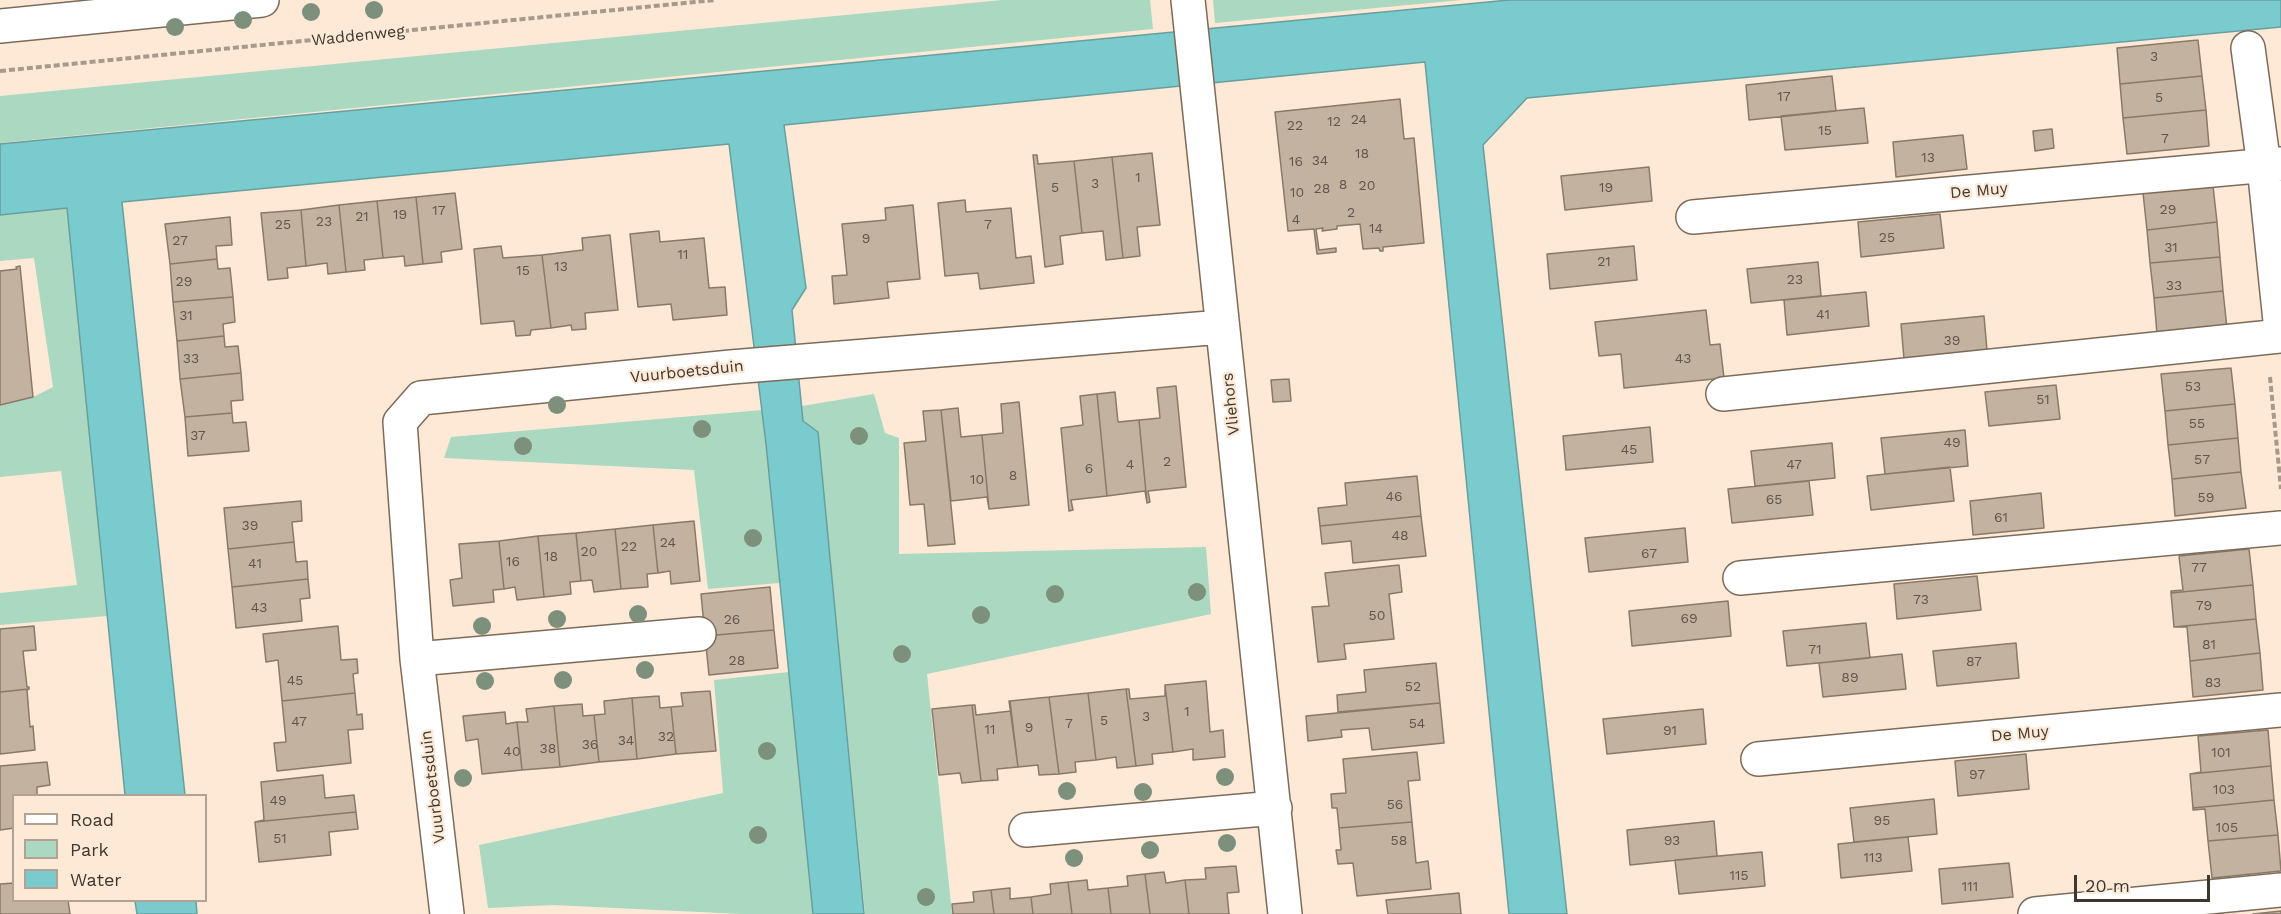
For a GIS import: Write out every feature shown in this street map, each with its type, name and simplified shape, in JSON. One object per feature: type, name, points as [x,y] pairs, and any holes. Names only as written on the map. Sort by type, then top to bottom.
[{"type":"street","points":[[0,26],[262,0]]},
{"type":"street","name":"Vliehors","points":[[1188,2],[1286,914]]},
{"type":"street","points":[[2248,48],[2273,165],[2281,331]]},
{"type":"street","name":"De Muy","points":[[1693,217],[2273,165]]},
{"type":"street","name":"Vuurboetsduin","points":[[447,914],[417,659],[399,422],[421,398],[731,367],[1222,327]]},
{"type":"street","points":[[1723,394],[2281,336]]},
{"type":"street","points":[[1740,578],[2281,528]]},
{"type":"street","points":[[417,659],[699,634]]},
{"type":"street","name":"De Muy","points":[[1758,759],[2281,710]]},
{"type":"street","points":[[1026,831],[1275,808]]},
{"type":"street","points":[[2035,914],[2281,890]]},
{"type":"path","name":"Waddenweg","points":[[0,71],[715,0]]},
{"type":"path","points":[[2270,374],[2281,490]]},
{"type":"green space","points":[[1002,0],[1150,0],[1153,29],[0,143],[0,96]]},
{"type":"green space","points":[[1213,0],[1462,0],[1215,23]]},
{"type":"green space","points":[[67,208],[107,616],[0,625],[0,593],[77,585],[61,471],[0,477],[0,405],[33,397],[53,387],[34,258],[0,261],[0,215]]},
{"type":"green space","points":[[874,394],[885,433],[899,438],[899,554],[1206,547],[1211,614],[927,674],[952,914],[865,914],[818,432],[803,422],[802,406]]},
{"type":"green space","points":[[762,410],[780,583],[708,589],[694,470],[444,458],[451,437]]},
{"type":"green space","points":[[789,672],[813,914],[742,914],[553,905],[488,908],[479,845],[723,793],[714,680]]},
{"type":"water","points":[[1509,0],[2281,0],[2281,27],[1527,98],[1483,145],[1567,914],[1509,914],[1425,62],[784,125],[806,288],[792,310],[803,421],[818,432],[864,914],[813,914],[766,444],[729,144],[122,202],[185,794],[125,794],[67,208],[0,215],[0,144]]},
{"type":"water","points":[[135,902],[196,902],[197,914],[137,914]]},
{"type":"building","points":[[2198,40],[2202,76],[2120,84],[2117,48]]},
{"type":"building","points":[[1832,76],[1836,111],[1749,120],[1746,85]]},
{"type":"building","points":[[2202,76],[2206,110],[2123,118],[2120,84]]},
{"type":"building","points":[[1400,99],[1404,139],[1414,138],[1424,243],[1383,247],[1383,251],[1379,248],[1363,249],[1360,224],[1337,226],[1337,229],[1322,231],[1323,228],[1316,229],[1319,250],[1336,248],[1336,252],[1317,254],[1314,229],[1288,231],[1275,112]]},
{"type":"building","points":[[1864,108],[1868,143],[1785,150],[1781,116]]},
{"type":"building","points":[[2206,110],[2209,146],[2127,154],[2123,118]]},
{"type":"building","points":[[2052,129],[2054,148],[2035,151],[2033,131]]},
{"type":"building","points":[[1963,135],[1967,169],[1896,177],[1893,142]]},
{"type":"building","points":[[1152,153],[1160,225],[1137,227],[1140,256],[1123,258],[1112,157]]},
{"type":"building","points":[[1033,155],[1037,155],[1038,164],[1074,161],[1082,233],[1060,236],[1063,264],[1045,267]]},
{"type":"building","points":[[1112,157],[1123,258],[1106,260],[1103,231],[1082,233],[1074,161]]},
{"type":"building","points":[[1649,167],[1652,201],[1565,210],[1561,176]]},
{"type":"building","points":[[2213,186],[2217,222],[2147,230],[2143,193]]},
{"type":"building","points":[[455,193],[462,249],[441,252],[442,262],[423,264],[416,197]]},
{"type":"building","points":[[416,197],[423,264],[405,266],[404,256],[383,258],[377,201]]},
{"type":"building","points":[[965,200],[966,212],[1011,208],[1016,258],[1031,256],[1034,283],[980,289],[978,273],[945,276],[938,203]]},
{"type":"building","points":[[377,201],[383,258],[364,260],[365,270],[346,272],[339,205]]},
{"type":"building","points":[[339,205],[346,272],[328,274],[327,263],[306,266],[301,210]]},
{"type":"building","points":[[913,205],[920,279],[887,282],[889,298],[834,304],[832,276],[847,275],[842,224],[886,220],[885,208]]},
{"type":"building","points":[[301,210],[306,266],[287,268],[288,278],[268,280],[261,213]]},
{"type":"building","points":[[1940,214],[1944,248],[1861,257],[1858,222]]},
{"type":"building","points":[[230,217],[232,245],[216,246],[217,259],[170,264],[165,224]]},
{"type":"building","points":[[2217,222],[2220,257],[2150,263],[2147,230]]},
{"type":"building","points":[[659,231],[660,242],[704,238],[709,288],[725,287],[727,315],[673,320],[671,304],[638,307],[630,234]]},
{"type":"building","points":[[610,235],[618,310],[585,313],[586,329],[572,330],[571,325],[551,328],[542,255],[583,250],[582,238]]},
{"type":"building","points":[[501,246],[503,258],[542,255],[551,328],[531,330],[530,335],[516,336],[514,321],[481,324],[474,249]]},
{"type":"building","points":[[1634,246],[1637,280],[1550,289],[1547,254]]},
{"type":"building","points":[[2220,257],[2223,291],[2154,298],[2150,263]]},
{"type":"building","points":[[217,259],[218,269],[230,268],[233,297],[173,302],[170,264]]},
{"type":"building","points":[[1818,262],[1821,296],[1751,303],[1747,269]]},
{"type":"building","points":[[20,266],[33,397],[0,405],[0,271],[17,269],[16,267]]},
{"type":"building","points":[[2223,291],[2227,328],[2157,334],[2154,298]]},
{"type":"building","points":[[1866,292],[1869,326],[1787,335],[1784,300]]},
{"type":"building","points":[[233,297],[235,322],[223,324],[224,336],[177,341],[173,302]]},
{"type":"building","points":[[1706,310],[1710,345],[1720,344],[1724,378],[1624,388],[1621,354],[1599,356],[1595,322]]},
{"type":"building","points":[[1984,316],[1987,350],[1904,359],[1901,324]]},
{"type":"building","points":[[224,336],[225,347],[238,346],[241,373],[180,379],[177,341]]},
{"type":"building","points":[[2231,368],[2235,404],[2165,411],[2161,374]]},
{"type":"building","points":[[241,373],[243,400],[231,401],[232,413],[185,417],[180,379]]},
{"type":"building","points":[[1289,379],[1291,401],[1273,402],[1271,380]]},
{"type":"building","points":[[2056,385],[2060,419],[1989,426],[1985,392]]},
{"type":"building","points":[[1176,386],[1186,487],[1148,491],[1150,502],[1147,503],[1139,420],[1160,418],[1157,388]]},
{"type":"building","points":[[1115,392],[1118,422],[1139,420],[1147,503],[1145,491],[1107,496],[1097,394]]},
{"type":"building","points":[[1097,394],[1107,496],[1071,500],[1073,510],[1069,511],[1061,428],[1083,425],[1080,396]]},
{"type":"building","points":[[1019,402],[1029,505],[989,509],[982,435],[1003,433],[1001,404]]},
{"type":"building","points":[[2235,404],[2238,438],[2168,445],[2165,411]]},
{"type":"building","points":[[958,408],[961,437],[982,435],[989,509],[987,497],[951,501],[941,410]]},
{"type":"building","points":[[941,410],[955,544],[928,546],[924,504],[910,505],[904,443],[926,441],[923,411]]},
{"type":"building","points":[[232,413],[233,423],[246,422],[249,451],[188,456],[185,417]]},
{"type":"building","points":[[1650,427],[1653,462],[1566,470],[1563,436]]},
{"type":"building","points":[[1965,430],[1968,466],[1885,474],[1881,438]]},
{"type":"building","points":[[2238,438],[2241,472],[2172,479],[2168,445]]},
{"type":"building","points":[[1832,443],[1835,478],[1755,486],[1751,451]]},
{"type":"building","points":[[1950,467],[1954,501],[1871,510],[1867,476]]},
{"type":"building","points":[[2241,472],[2246,508],[2175,516],[2172,479]]},
{"type":"building","points":[[1417,476],[1421,516],[1320,526],[1318,508],[1347,505],[1345,483]]},
{"type":"building","points":[[1809,481],[1813,515],[1732,523],[1728,489]]},
{"type":"building","points":[[2041,493],[2044,528],[1973,535],[1970,501]]},
{"type":"building","points":[[301,501],[302,521],[292,522],[294,542],[228,549],[224,508]]},
{"type":"building","points":[[1421,516],[1426,556],[1353,563],[1351,541],[1322,544],[1320,526]]},
{"type":"building","points":[[694,521],[700,581],[671,584],[670,571],[658,573],[653,525]]},
{"type":"building","points":[[653,525],[658,573],[647,574],[648,587],[621,589],[615,529]]},
{"type":"building","points":[[1685,528],[1688,562],[1589,572],[1585,538]]},
{"type":"building","points":[[615,529],[621,589],[594,592],[592,580],[581,581],[576,533]]},
{"type":"building","points":[[576,533],[581,581],[570,582],[571,594],[544,597],[538,536]]},
{"type":"building","points":[[538,536],[544,597],[517,600],[515,587],[504,589],[499,541]]},
{"type":"building","points":[[499,541],[504,589],[493,590],[494,602],[453,606],[450,580],[462,578],[459,544]]},
{"type":"building","points":[[294,542],[296,562],[307,561],[308,579],[232,587],[228,549]]},
{"type":"building","points":[[2249,549],[2253,585],[2171,593],[2171,591],[2183,590],[2179,556]]},
{"type":"building","points":[[1399,565],[1402,592],[1389,594],[1394,639],[1344,644],[1346,659],[1318,662],[1312,607],[1329,606],[1325,573]]},
{"type":"building","points":[[1977,576],[1981,610],[1897,619],[1894,584]]},
{"type":"building","points":[[308,579],[310,598],[300,599],[302,621],[236,628],[232,587]]},
{"type":"building","points":[[2253,585],[2256,619],[2174,627],[2171,593]]},
{"type":"building","points":[[770,587],[774,630],[705,636],[701,594]]},
{"type":"building","points":[[1728,601],[1731,636],[1632,646],[1629,611]]},
{"type":"building","points":[[2256,619],[2260,653],[2190,661],[2187,627],[2174,627]]},
{"type":"building","points":[[1866,623],[1870,658],[1787,666],[1783,631]]},
{"type":"building","points":[[34,626],[36,650],[23,651],[29,689],[0,692],[0,629]]},
{"type":"building","points":[[338,626],[341,660],[357,659],[358,673],[353,674],[355,693],[282,701],[278,660],[266,662],[263,634]]},
{"type":"building","points":[[774,630],[778,668],[709,675],[705,636]]},
{"type":"building","points":[[2016,643],[2019,678],[1937,686],[1933,651]]},
{"type":"building","points":[[2260,653],[2263,690],[2193,697],[2190,661]]},
{"type":"building","points":[[1902,654],[1906,689],[1823,697],[1819,663]]},
{"type":"building","points":[[1436,663],[1440,703],[1338,712],[1337,695],[1366,692],[1364,670]]},
{"type":"building","points":[[1206,681],[1210,732],[1223,730],[1225,757],[1193,760],[1193,749],[1173,752],[1165,685]]},
{"type":"building","points":[[1165,685],[1173,752],[1152,754],[1153,764],[1136,766],[1126,689],[1129,689],[1130,699],[1165,696]]},
{"type":"building","points":[[29,689],[27,690],[30,727],[33,726],[35,750],[0,754],[0,692]]},
{"type":"building","points":[[1126,689],[1136,766],[1117,768],[1116,757],[1096,760],[1088,693]]},
{"type":"building","points":[[710,691],[716,751],[676,754],[671,707],[683,706],[681,693]]},
{"type":"building","points":[[355,693],[357,715],[362,714],[363,729],[348,730],[351,763],[277,771],[274,743],[286,742],[282,701]]},
{"type":"building","points":[[1088,693],[1096,760],[1075,762],[1076,772],[1059,774],[1049,697]]},
{"type":"building","points":[[659,696],[660,708],[671,707],[676,754],[637,759],[632,698]]},
{"type":"building","points":[[1049,697],[1059,774],[1039,775],[1038,765],[1018,767],[1010,701]]},
{"type":"building","points":[[632,698],[637,759],[599,762],[594,715],[605,714],[604,701]]},
{"type":"building","points":[[1440,703],[1444,743],[1372,750],[1369,728],[1341,730],[1342,737],[1308,741],[1306,716]]},
{"type":"building","points":[[582,704],[583,716],[594,715],[599,762],[560,767],[554,706]]},
{"type":"building","points":[[972,705],[975,705],[976,715],[1010,711],[1018,767],[997,769],[998,780],[981,781]]},
{"type":"building","points":[[972,705],[981,781],[962,783],[960,773],[939,775],[932,709]]},
{"type":"building","points":[[554,706],[560,767],[522,770],[517,722],[528,722],[526,709]]},
{"type":"building","points":[[1703,709],[1706,744],[1607,754],[1603,719]]},
{"type":"building","points":[[505,712],[506,724],[517,722],[522,770],[482,774],[478,739],[466,741],[463,716]]},
{"type":"building","points":[[2268,730],[2271,766],[2190,774],[2201,772],[2198,736]]},
{"type":"building","points":[[1417,752],[1420,780],[1408,781],[1412,822],[1339,828],[1337,808],[1332,808],[1331,794],[1346,793],[1343,759]]},
{"type":"building","points":[[2026,754],[2029,789],[1958,796],[1955,761]]},
{"type":"building","points":[[47,762],[50,785],[37,787],[37,794],[12,794],[12,828],[0,830],[0,766]]},
{"type":"building","points":[[2271,766],[2274,800],[2193,808],[2190,774]]},
{"type":"building","points":[[323,775],[325,798],[354,795],[356,812],[255,822],[264,820],[261,782]]},
{"type":"building","points":[[1934,799],[1937,834],[1854,842],[1850,808]]},
{"type":"building","points":[[2274,800],[2278,835],[2208,841],[2205,809],[2193,810],[2193,808]]},
{"type":"building","points":[[356,812],[358,829],[329,832],[331,855],[259,862],[255,822]]},
{"type":"building","points":[[1714,821],[1717,856],[1630,865],[1627,830]]},
{"type":"building","points":[[1412,822],[1416,863],[1428,861],[1431,889],[1357,896],[1353,863],[1338,864],[1336,850],[1341,850],[1339,828]]},
{"type":"building","points":[[2278,835],[2281,871],[2212,878],[2208,841]]},
{"type":"building","points":[[1908,837],[1912,871],[1841,878],[1838,844]]},
{"type":"building","points":[[1762,852],[1765,886],[1679,894],[1675,860]]},
{"type":"building","points":[[2009,863],[2013,897],[1942,904],[1939,869]]},
{"type":"building","points":[[1236,866],[1239,892],[1227,893],[1229,914],[1189,914],[1185,880],[1206,879],[1205,868]]},
{"type":"building","points":[[1164,872],[1166,883],[1185,880],[1189,914],[1150,914],[1145,874]]},
{"type":"building","points":[[1145,874],[1150,914],[1111,914],[1108,888],[1128,886],[1127,876]]},
{"type":"building","points":[[1087,880],[1088,890],[1108,888],[1111,914],[1072,914],[1068,882]]},
{"type":"building","points":[[1068,882],[1072,914],[1033,914],[1031,897],[1051,894],[1050,884]]},
{"type":"building","points":[[12,883],[12,902],[68,902],[70,914],[0,914],[0,884]]},
{"type":"building","points":[[1010,888],[1010,899],[1031,897],[1033,914],[994,914],[991,890]]},
{"type":"building","points":[[991,890],[994,914],[953,914],[952,904],[974,902],[973,892]]},
{"type":"building","points":[[1459,893],[1461,914],[1388,914],[1386,900]]},
{"type":"building","points":[[2281,911],[2281,914],[2253,914]]}]
